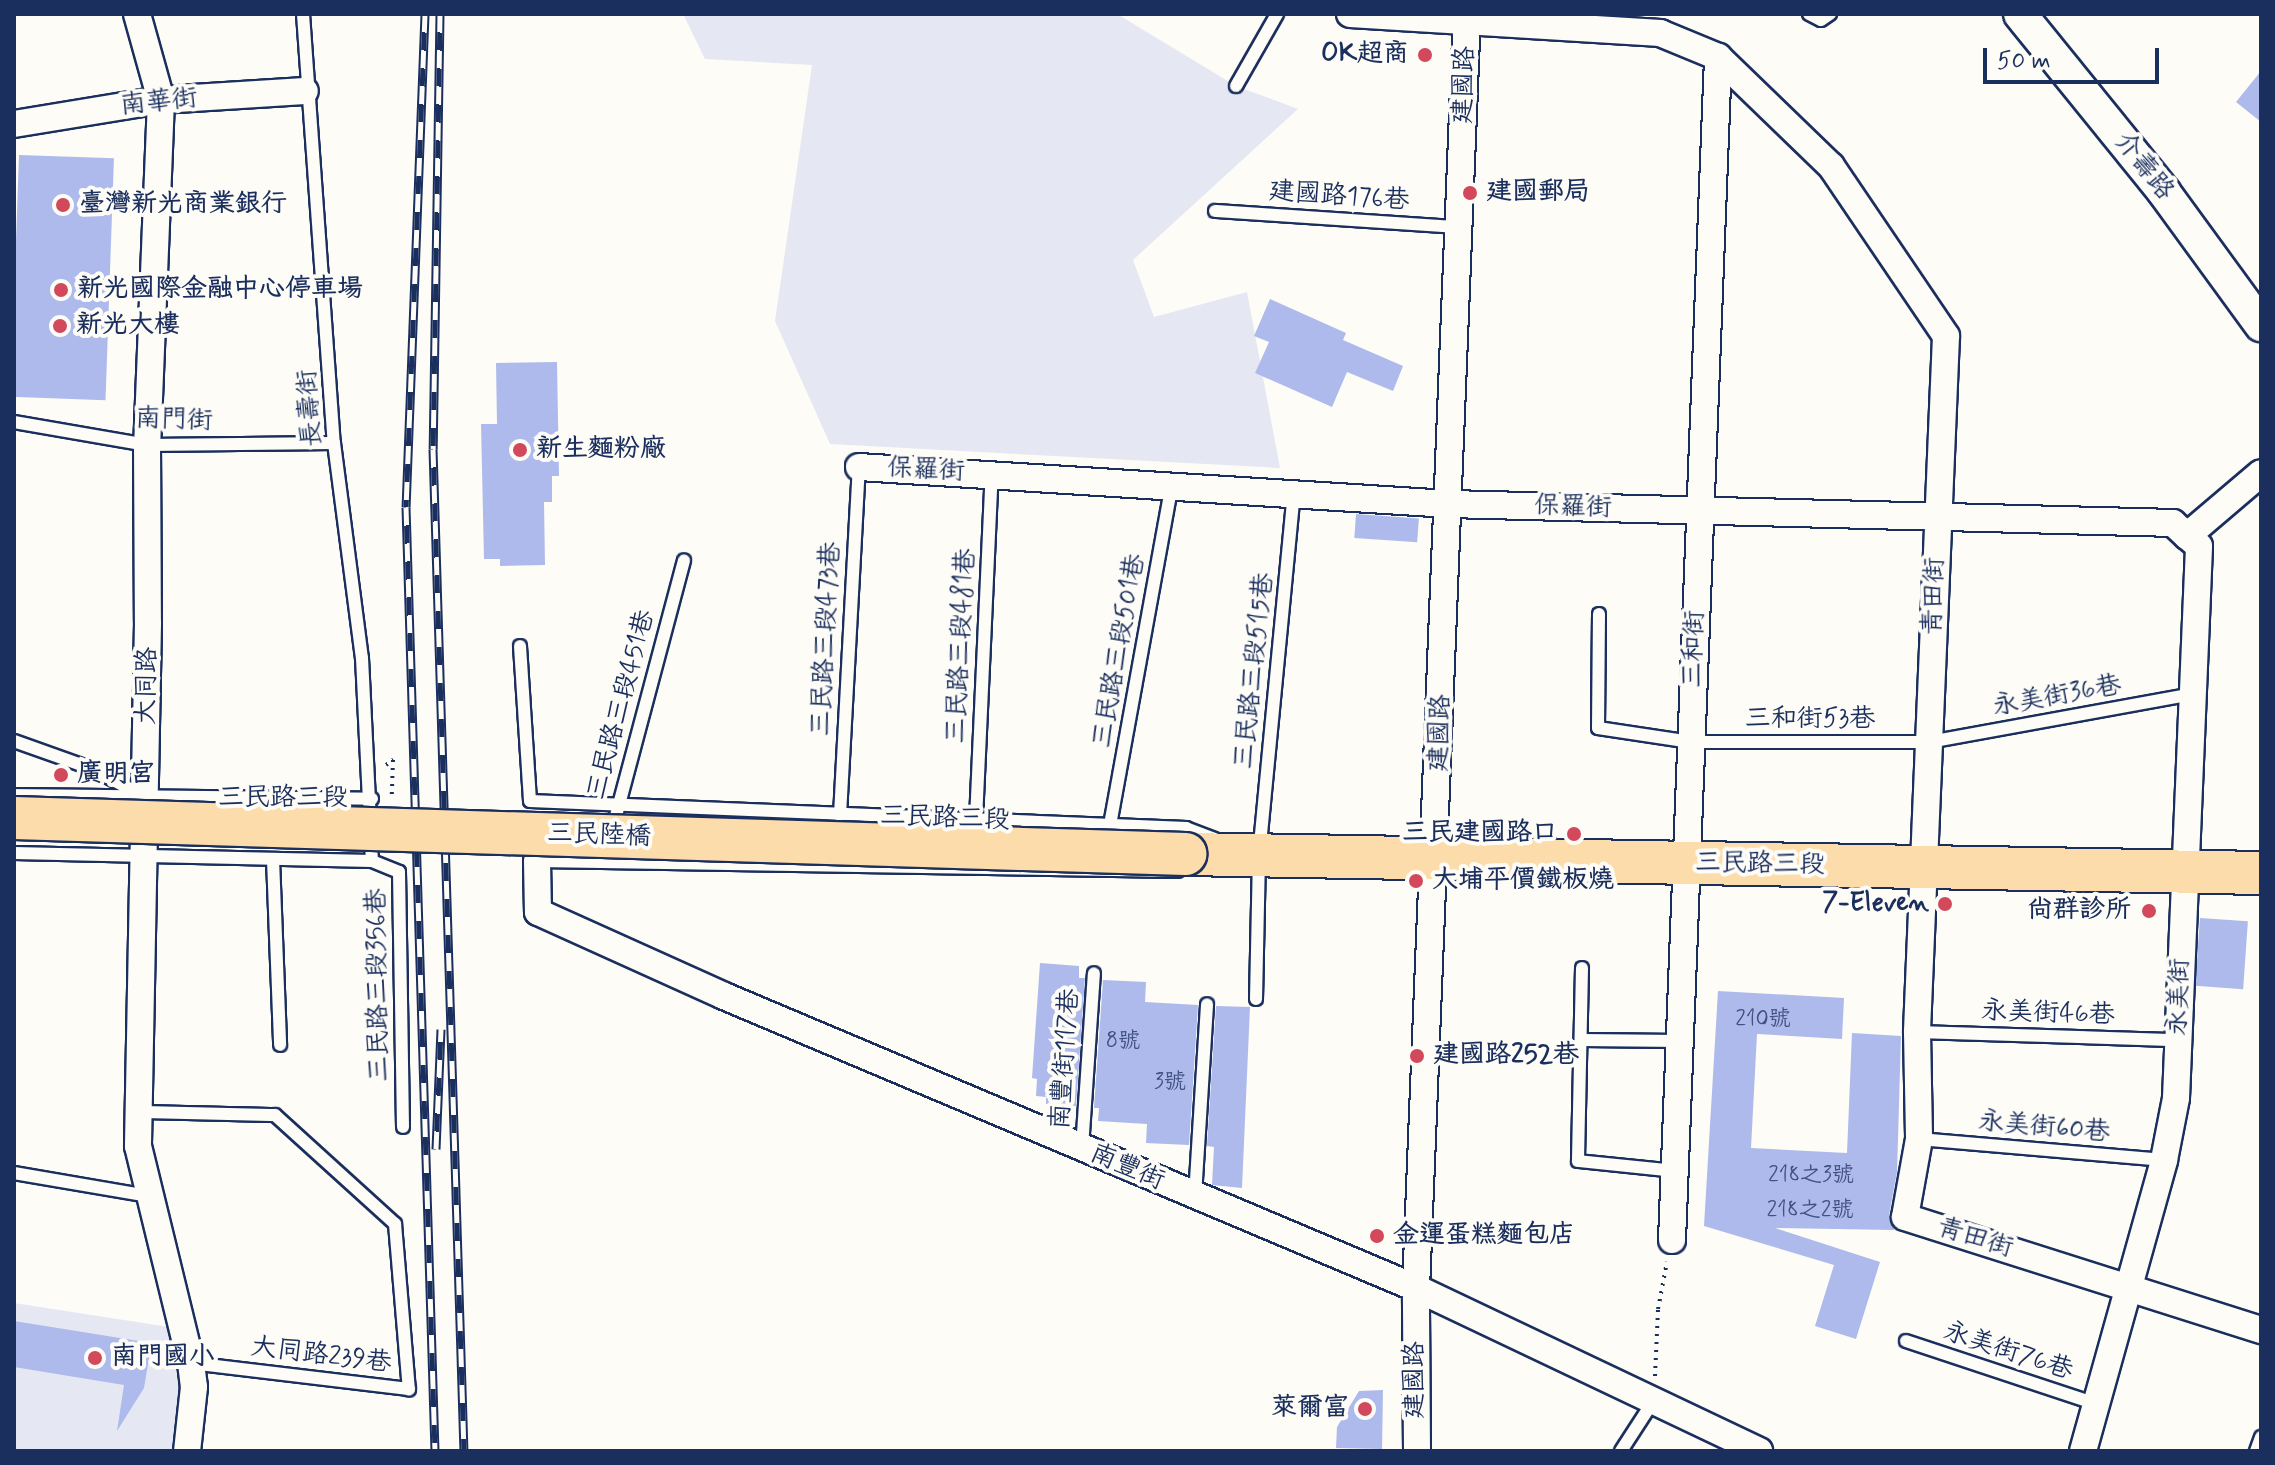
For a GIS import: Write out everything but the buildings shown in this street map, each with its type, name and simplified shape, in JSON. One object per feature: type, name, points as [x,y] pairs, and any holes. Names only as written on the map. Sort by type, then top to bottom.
[{"type":"main road","name":"三民陸橋","points":[[14,818],[1185,854]]},
{"type":"main road","name":"三民路三段","points":[[1185,854],[2261,873]]},
{"type":"street","name":"大同路","points":[[137,14],[161,100],[147,445],[146,798],[138,1146],[191,1363],[194,1387],[187,1451]]},
{"type":"street","name":"青田街","points":[[1350,14],[1467,16],[1660,33],[1718,57],[1831,166],[1946,336],[1917,1032],[1919,1139],[1905,1217],[2261,1330]]},
{"type":"street","name":"介壽路","points":[[2020,14],[2164,192],[2261,325]]},
{"type":"street","name":"建國路","points":[[1417,1451],[1416,1288],[1436,858],[1467,16]]},
{"type":"street","name":"三和街","points":[[1672,1240],[1718,57]]},
{"type":"street","name":"南華街","points":[[14,124],[161,100],[305,91]]},
{"type":"street","name":"保羅街","points":[[859,467],[1294,491],[1449,504],[1938,521],[2173,523],[2187,536]]},
{"type":"street","points":[[2187,536],[2261,473]]},
{"type":"street","name":"永美街","points":[[2083,1451],[2164,1160],[2176,1098],[2199,546],[2187,536]]},
{"type":"street","name":"南豐街","points":[[537,861],[538,912],[1082,1148],[1416,1288],[1655,1398],[1759,1451]]},
{"type":"lane","name":"長壽街","points":[[303,14],[305,91],[334,443],[362,658],[372,799]]},
{"type":"lane","points":[[1236,86],[1277,14]]},
{"type":"lane","points":[[1809,14],[1821,20],[1830,14]]},
{"type":"lane","name":"建國路176巷","points":[[1215,211],[1459,227]]},
{"type":"lane","name":"南門街","points":[[14,422],[147,445],[334,443]]},
{"type":"lane","name":"三民路三段473巷","points":[[840,815],[859,467]]},
{"type":"lane","name":"三民路三段481巷","points":[[976,820],[992,474]]},
{"type":"lane","name":"三民路三段501巷","points":[[1110,825],[1172,484]]},
{"type":"lane","name":"三民路三段515巷","points":[[1256,999],[1259,855],[1294,491]]},
{"type":"lane","name":"三民路三段451巷","points":[[607,863],[617,805],[684,560]]},
{"type":"lane","name":"三和街53巷","points":[[1599,614],[1598,728],[1691,742],[1929,742]]},
{"type":"lane","name":"三民路三段","points":[[520,646],[530,801],[1186,828],[1259,855]]},
{"type":"lane","name":"永美街36巷","points":[[1929,742],[2192,694]]},
{"type":"lane","points":[[14,741],[93,769],[146,798]]},
{"type":"lane","name":"三民路三段","points":[[14,795],[372,799],[372,861]]},
{"type":"lane","points":[[14,853],[372,861]]},
{"type":"lane","name":"三民路三段","points":[[537,861],[1160,875],[1259,855]]},
{"type":"lane","points":[[273,859],[280,1045]]},
{"type":"lane","name":"三民路三段356巷","points":[[372,861],[399,872],[403,1127]]},
{"type":"lane","points":[[1582,968],[1578,1161],[1674,1171]]},
{"type":"lane","name":"南豐街117巷","points":[[1082,1148],[1094,973]]},
{"type":"lane","points":[[1195,1196],[1207,1004]]},
{"type":"lane","name":"永美街46巷","points":[[1917,1032],[2178,1040]]},
{"type":"lane","points":[[1582,1040],[1680,1041]]},
{"type":"lane","name":"大同路239巷","points":[[139,1112],[275,1115],[395,1224],[409,1389],[191,1363]]},
{"type":"lane","name":"永美街60巷","points":[[1919,1139],[2164,1160]]},
{"type":"lane","points":[[14,1173],[149,1196]]},
{"type":"lane","name":"永美街76巷","points":[[1906,1341],[2096,1404]]},
{"type":"lane","points":[[1621,1451],[1655,1398]]},
{"type":"lane","points":[[2256,1451],[2261,1437]]},
{"type":"path","points":[[385,775],[387,760],[393,760],[392,803]]},
{"type":"path","points":[[1655,1398],[1658,1309],[1672,1240]]},
{"type":"shaded area","points":[[683,14],[1117,14],[1236,86],[1298,109],[1133,260],[1154,317],[1247,292],[1280,468],[830,444],[775,321],[812,65],[705,59]]},
{"type":"shaded area","name":"南門國小","points":[[14,1303],[169,1327],[185,1389],[175,1451],[14,1451]]},
{"type":"railway","points":[[425,14],[406,507],[435,1451]]},
{"type":"railway","points":[[440,14],[433,449],[464,1451]]},
{"type":"railway","points":[[436,1149],[441,1029]]},
{"type":"place","name":"OK超商","points":[[1425,55]]},
{"type":"place","name":"建國郵局","points":[[1470,193]]},
{"type":"place","name":"臺灣新光商業銀行","points":[[63,205]]},
{"type":"place","name":"新光國際金融中心停車場","points":[[61,290]]},
{"type":"place","name":"新光大樓","points":[[60,326]]},
{"type":"place","name":"新生麵粉廠","points":[[520,450]]},
{"type":"place","name":"廣明宮","points":[[61,775]]},
{"type":"place","name":"三民建國路口","points":[[1574,834]]},
{"type":"place","name":"大埔平價鐵板燒","points":[[1416,881]]},
{"type":"place","name":"7-Eleven","points":[[1945,904]]},
{"type":"place","name":"尚群診所","points":[[2149,911]]},
{"type":"place","name":"建國路252巷","points":[[1417,1056]]},
{"type":"place","name":"金運蛋糕麵包店","points":[[1377,1236]]},
{"type":"place","name":"南門國小","points":[[95,1358]]},
{"type":"place","name":"萊爾富","points":[[1365,1409]]}]
